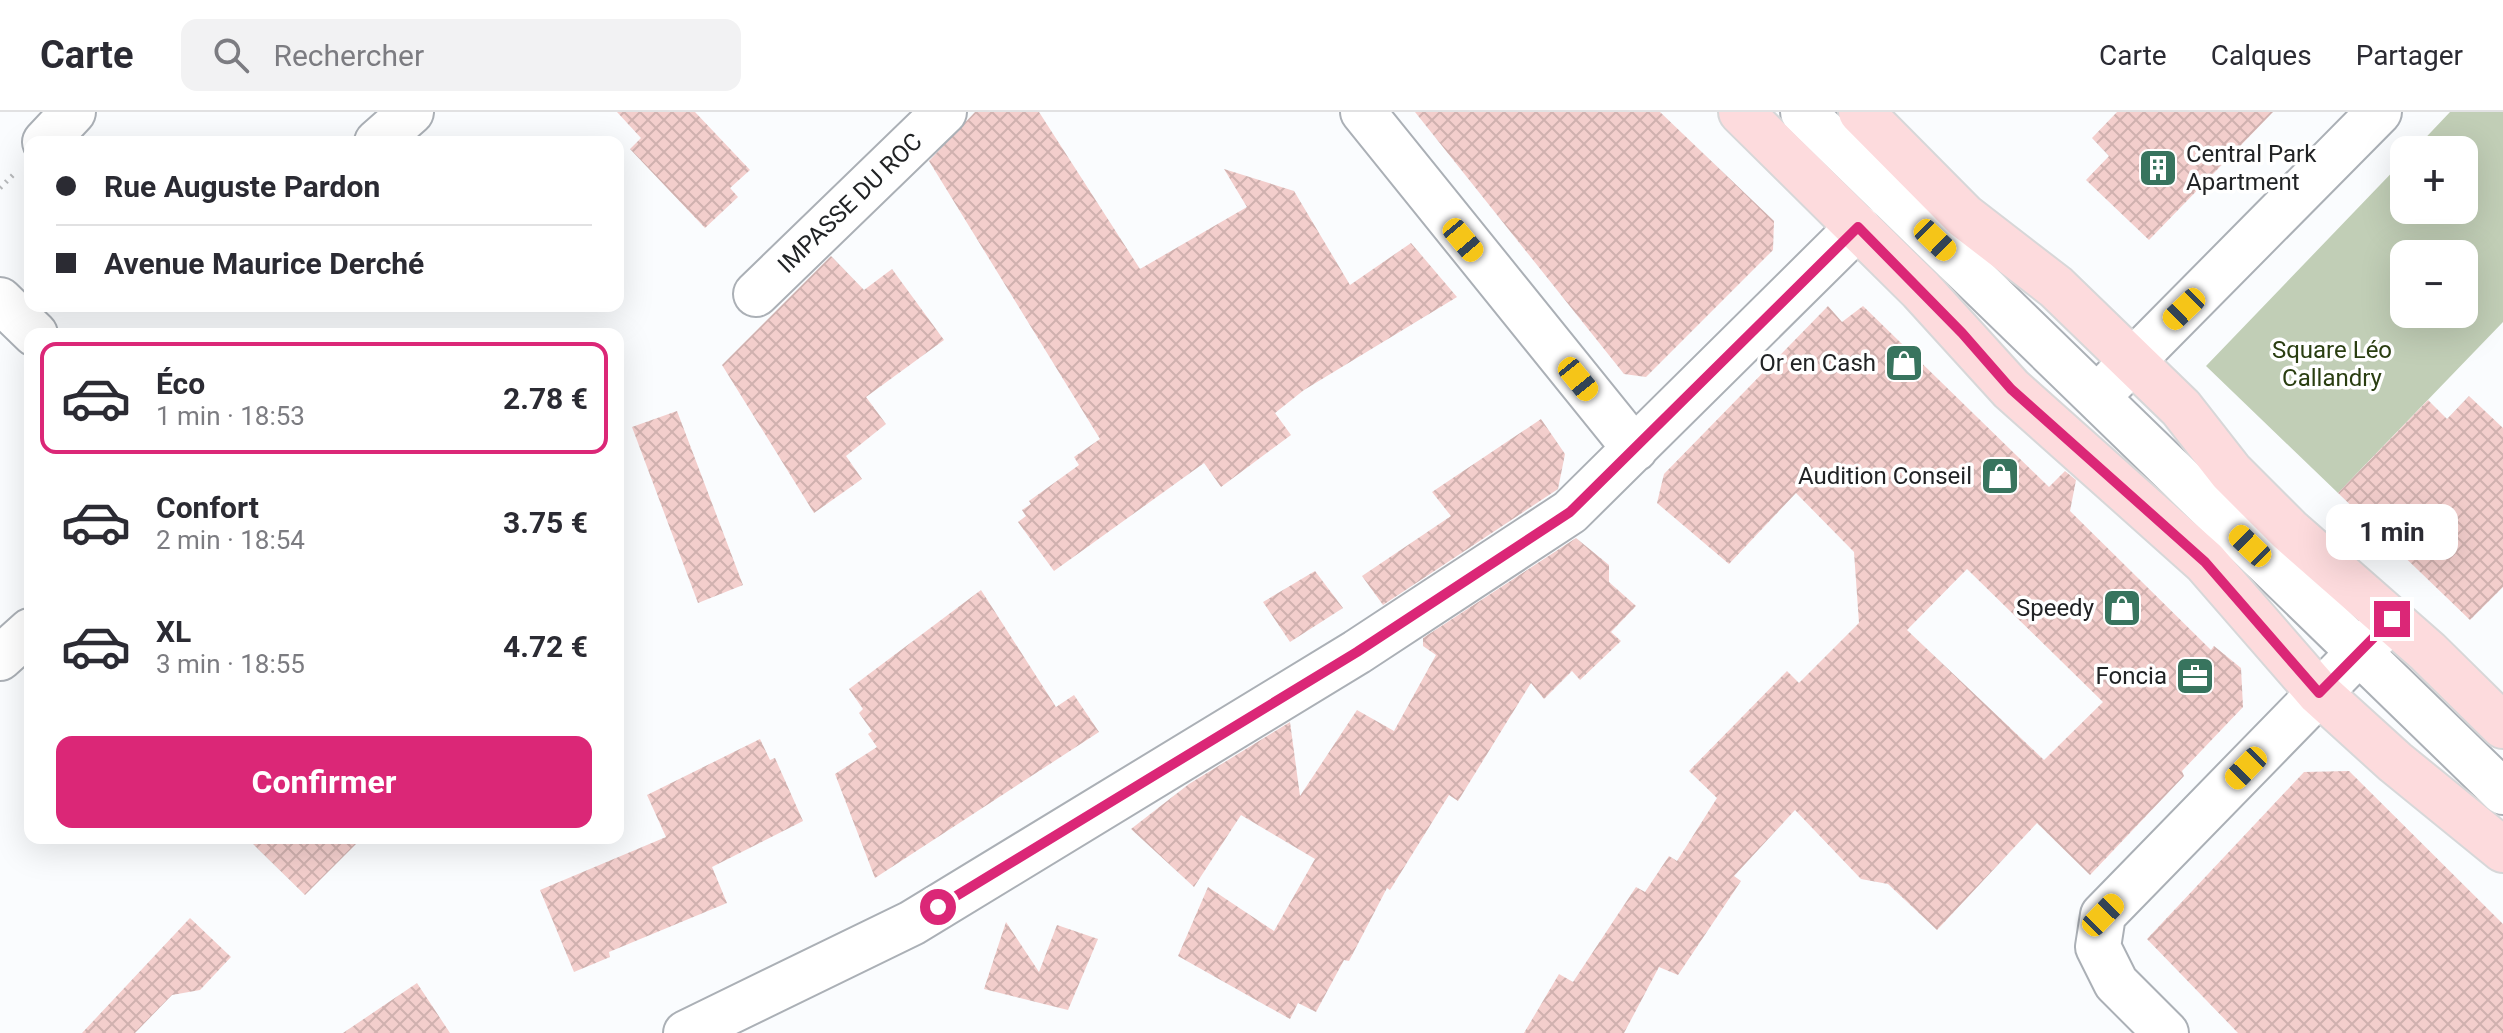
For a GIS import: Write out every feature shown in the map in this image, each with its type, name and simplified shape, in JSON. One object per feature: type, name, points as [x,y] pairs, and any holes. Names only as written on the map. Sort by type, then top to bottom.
[{"type":"main road","points":[[1741,112],[1962,333],[2011,389],[2205,562],[2319,693],[2395,762],[2503,850]]},
{"type":"main road","points":[[1861,112],[1964,216],[2056,287],[2181,408],[2240,482],[2334,571],[2392,619],[2503,726]]},
{"type":"street","points":[[51,136],[73,112]]},
{"type":"street","points":[[384,136],[411,112]]},
{"type":"street","name":"IMPASSE DU ROC","points":[[756,294],[944,112]]},
{"type":"street","points":[[1363,112],[1635,449]]},
{"type":"street","points":[[1803,112],[2503,792]]},
{"type":"street","points":[[2064,438],[2131,360],[2379,112]]},
{"type":"street","points":[[686,1033],[912,923],[1357,652],[1570,512],[1858,227]]},
{"type":"street","points":[[0,300],[29,328]]},
{"type":"street","points":[[2166,1033],[2116,983],[2098,947],[2103,915],[2392,619]]},
{"type":"street","points":[[0,658],[24,636]]},
{"type":"green space","name":"Square Léo Callandry","points":[[2450,112],[2503,112],[2503,322],[2338,493],[2206,366],[2390,175],[2390,224],[2478,224],[2478,136],[2427,136]]},
{"type":"building","points":[[617,112],[695,112],[750,170],[730,188],[738,197],[705,228],[630,149],[641,138]]},
{"type":"building","points":[[975,112],[1039,112],[1140,269],[1247,207],[1224,169],[1294,191],[1350,285],[1411,243],[1457,297],[1304,390],[1275,413],[1291,435],[1221,487],[1204,463],[1054,571],[1018,522],[1026,516],[1022,510],[1031,504],[1029,501],[1079,465],[1074,457],[1100,439],[929,161]]},
{"type":"building","points":[[1415,112],[1660,112],[1774,221],[1773,250],[1646,377],[1624,374]]},
{"type":"building","name":"Central Park Apartment","points":[[2117,112],[2273,112],[2149,240],[2086,180],[2109,156],[2092,138]]},
{"type":"building","points":[[831,256],[864,290],[892,269],[944,340],[866,397],[886,424],[846,456],[862,479],[814,513],[722,365]]},
{"type":"building","points":[[1828,306],[1842,322],[1863,306],[2049,487],[2065,471],[2076,480],[2070,511],[2211,650],[2214,646],[2241,668],[2243,707],[2182,771],[2184,776],[2090,875],[2037,823],[1937,930],[1888,884],[1861,879],[1795,810],[1734,876],[1741,881],[1678,975],[1659,967],[1624,1033],[1524,1033],[1559,974],[1573,982],[1636,887],[1645,892],[1669,856],[1677,861],[1717,798],[1689,771],[1787,671],[1799,683],[1859,623],[1854,552],[1796,493],[1729,564],[1657,503],[1664,474]],"holes":[[[1967,569],[2103,702],[2044,760],[1907,630]]]},
{"type":"building","points":[[2469,396],[2503,428],[2503,587],[2470,620],[2338,493],[2428,400],[2447,419]]},
{"type":"building","points":[[677,411],[743,585],[698,603],[632,427]]},
{"type":"building","points":[[1541,419],[1565,454],[1558,489],[1383,605],[1362,576],[1451,516],[1432,492]]},
{"type":"building","points":[[1576,538],[1609,565],[1609,582],[1636,606],[1611,632],[1621,641],[1580,680],[1572,671],[1544,699],[1531,683],[1458,801],[1449,795],[1390,890],[1387,888],[1349,961],[1344,960],[1316,1012],[1298,1003],[1290,1019],[1178,956],[1208,887],[1274,931],[1315,859],[1241,815],[1194,887],[1131,829],[1189,784],[1290,722],[1300,796],[1357,710],[1394,731],[1436,655],[1423,646],[1423,638]]},
{"type":"building","points":[[1315,571],[1343,608],[1290,642],[1263,602]]},
{"type":"building","points":[[981,590],[1056,707],[1074,695],[1099,732],[875,878],[835,774],[877,747],[868,734],[872,731],[859,713],[863,709],[849,689]]},
{"type":"building","points":[[760,739],[770,760],[775,758],[803,821],[712,867],[727,903],[609,952],[610,957],[574,972],[540,890],[666,837],[647,795]]},
{"type":"building","points":[[2349,771],[2503,924],[2503,1033],[2238,1033],[2147,939],[2304,772]]},
{"type":"building","points":[[253,844],[356,844],[305,895]]},
{"type":"building","points":[[190,918],[231,957],[200,990],[172,995],[135,1033],[82,1033]]},
{"type":"building","points":[[1006,922],[1039,972],[1057,925],[1098,939],[1068,1010],[984,989]]},
{"type":"building","points":[[417,983],[450,1033],[343,1033]]},
{"type":"place","name":"Central Park Apartment","points":[[2158,168]]},
{"type":"place","name":"Or en Cash","points":[[1904,363]]},
{"type":"place","name":"Audition Conseil","points":[[2000,476]]},
{"type":"place","name":"Speedy","points":[[2122,608]]},
{"type":"place","name":"Foncia","points":[[2195,676]]},
{"type":"route","points":[[938,907],[1357,652],[1570,512],[1858,227],[1962,333],[2011,389],[2104,474],[2155,514],[2205,562],[2237,595],[2319,693],[2392,619]]}]
